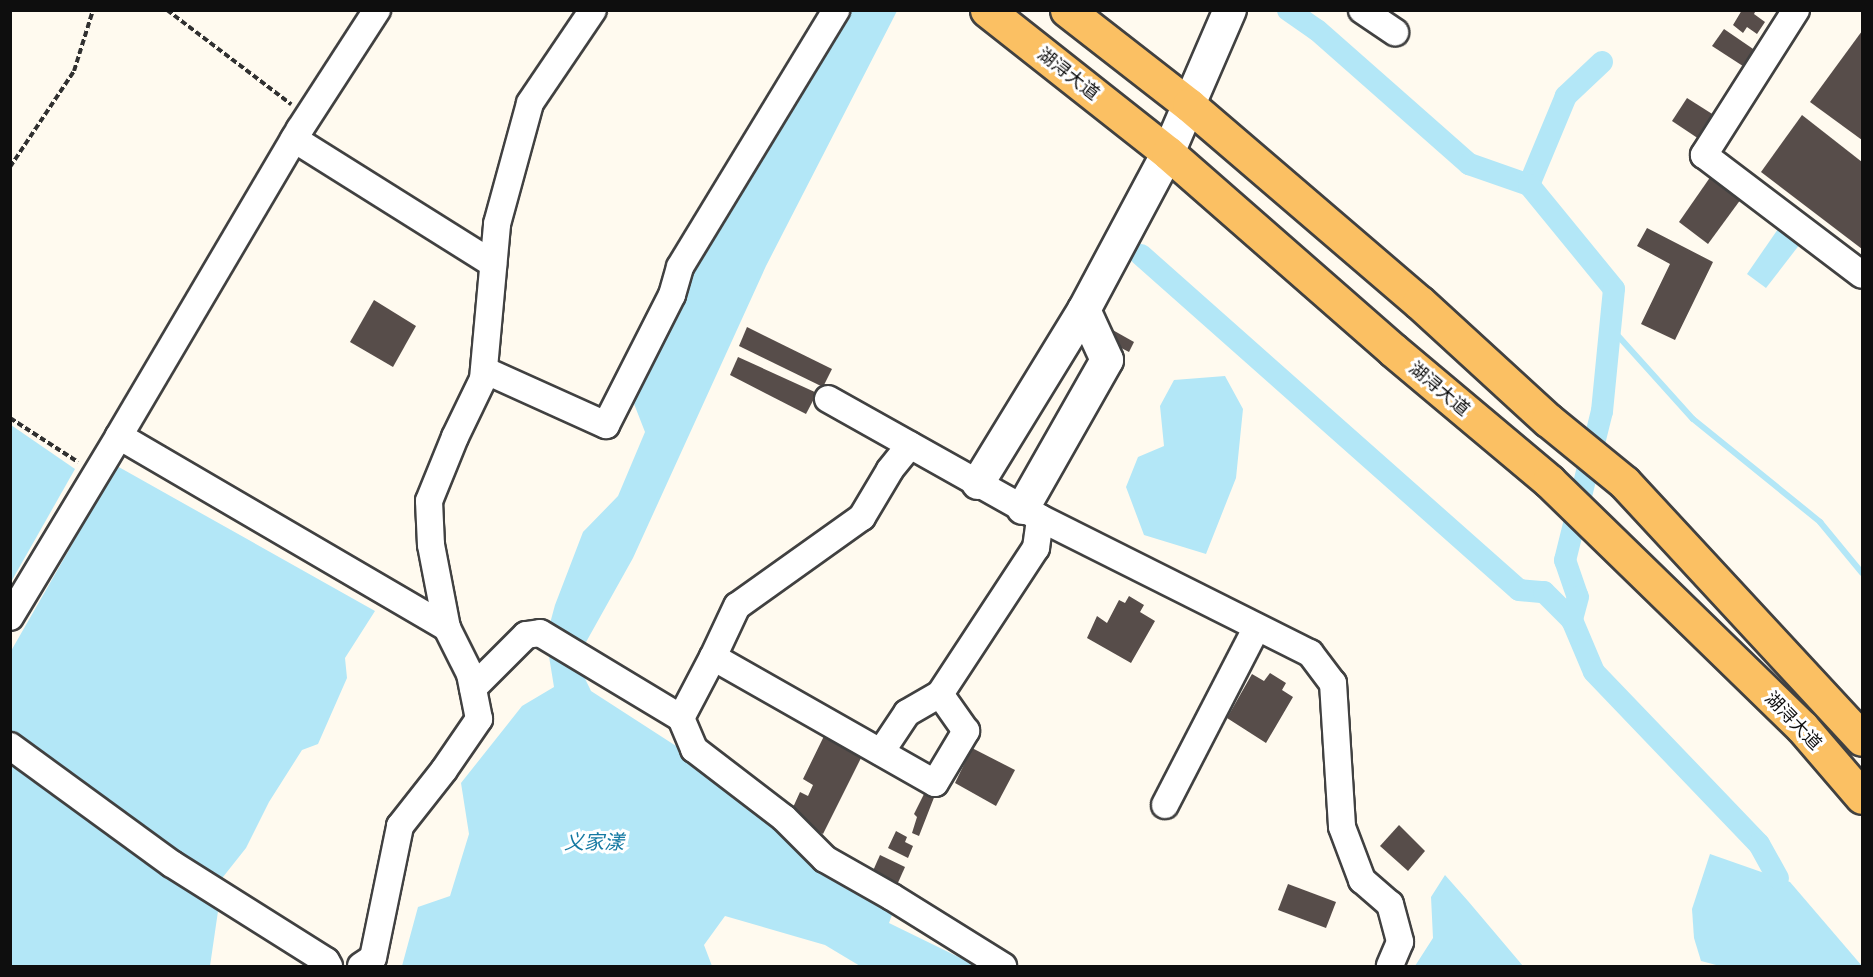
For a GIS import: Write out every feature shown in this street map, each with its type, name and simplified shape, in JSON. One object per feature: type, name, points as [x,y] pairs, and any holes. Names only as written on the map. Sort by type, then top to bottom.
[{"type":"main road","name":"湖浔大道","points":[[987,10],[1168,153],[1393,350],[1549,481],[1802,727],[1863,798]]},
{"type":"main road","points":[[1067,10],[1189,105],[1419,302],[1548,420],[1624,482],[1863,739]]},
{"type":"street","points":[[10,616],[294,138],[377,10]]},
{"type":"street","points":[[361,966],[373,958],[400,826],[444,770],[479,719],[470,674],[447,628],[431,545],[429,501],[455,437],[483,379],[497,224],[530,103],[593,10]]},
{"type":"street","points":[[484,370],[606,425],[672,295],[680,267],[836,10]]},
{"type":"street","points":[[978,483],[1084,310],[1168,153],[1230,10]]},
{"type":"street","points":[[1362,10],[1395,32]]},
{"type":"street","points":[[1796,10],[1704,155],[1863,275]]},
{"type":"street","points":[[294,138],[493,264]]},
{"type":"street","points":[[881,752],[907,713],[940,694],[1036,548],[1032,513],[1107,360],[1084,310]]},
{"type":"street","points":[[828,399],[1032,513],[1310,653],[1333,683],[1342,827],[1362,880],[1390,904],[1400,942],[1390,966]]},
{"type":"street","points":[[119,436],[447,628]]},
{"type":"street","points":[[681,718],[737,606],[862,517],[890,470],[910,445]]},
{"type":"street","points":[[1165,806],[1257,627]]},
{"type":"street","points":[[473,688],[526,635],[540,633],[681,718],[694,749],[784,818],[825,859],[892,897],[1003,966]]},
{"type":"street","points":[[713,657],[935,783],[966,731],[940,694]]},
{"type":"street","points":[[10,746],[172,864],[326,961],[330,966]]},
{"type":"path","points":[[10,167],[75,71],[93,10]]},
{"type":"path","points":[[167,10],[308,116]]},
{"type":"path","points":[[10,418],[96,474]]},
{"type":"water","name":"义家漾","points":[[850,11],[897,11],[766,266],[633,558],[576,660],[591,691],[690,755],[758,807],[823,869],[892,915],[889,923],[977,966],[860,966],[825,945],[725,916],[704,945],[712,966],[402,966],[418,907],[450,896],[469,834],[461,783],[522,706],[554,687],[546,638],[555,605],[583,532],[618,496],[645,432],[629,391],[725,211],[731,208]]},
{"type":"water","points":[[1778,229],[1800,244],[1766,288],[1747,274]]},
{"type":"water","points":[[1225,376],[1243,409],[1236,478],[1206,554],[1144,535],[1126,487],[1138,457],[1164,446],[1160,406],[1174,380]]},
{"type":"water","points":[[11,425],[75,469],[11,582]]},
{"type":"water","points":[[117,466],[375,611],[345,658],[347,678],[318,744],[302,750],[269,802],[246,848],[223,877],[210,966],[11,966],[11,651]]},
{"type":"water","points":[[1710,854],[1790,882],[1862,966],[1720,966],[1701,961],[1694,938],[1692,909]]},
{"type":"water","points":[[1445,875],[1523,966],[1415,966],[1433,938],[1431,897]]},
{"type":"building","points":[[1742,10],[1756,10],[1754,14],[1765,22],[1757,34],[1747,27],[1743,33],[1733,25]]},
{"type":"building","points":[[1724,29],[1759,53],[1749,70],[1712,46]]},
{"type":"building","points":[[1862,31],[1862,140],[1810,102]]},
{"type":"building","points":[[1687,98],[1717,117],[1702,141],[1672,121]]},
{"type":"building","points":[[1802,115],[1862,162],[1862,249],[1761,172]]},
{"type":"building","points":[[1711,176],[1741,199],[1708,244],[1679,222]]},
{"type":"building","points":[[1647,228],[1713,262],[1675,340],[1641,324],[1670,264],[1637,246]]},
{"type":"building","points":[[374,300],[416,326],[393,367],[350,342]]},
{"type":"building","points":[[1102,324],[1134,342],[1129,352],[1096,335]]},
{"type":"building","points":[[747,327],[832,369],[823,387],[739,346]]},
{"type":"building","points":[[738,357],[817,393],[806,414],[730,375]]},
{"type":"building","points":[[1129,596],[1144,605],[1140,612],[1155,621],[1131,663],[1087,638],[1097,616],[1107,623],[1119,600],[1125,603]]},
{"type":"building","points":[[1270,673],[1286,683],[1282,690],[1293,697],[1266,743],[1227,718],[1252,674],[1264,681]]},
{"type":"building","points":[[824,736],[862,756],[823,834],[790,814],[800,792],[808,796],[813,785],[803,779]]},
{"type":"building","points":[[972,748],[1015,770],[996,806],[955,783]]},
{"type":"building","points":[[926,790],[935,795],[919,836],[912,833],[917,817],[914,814]]},
{"type":"building","points":[[1399,825],[1425,851],[1408,871],[1380,846]]},
{"type":"building","points":[[896,831],[907,837],[905,842],[913,846],[908,858],[888,848]]},
{"type":"building","points":[[880,855],[905,867],[897,885],[872,873]]},
{"type":"building","points":[[1288,884],[1336,902],[1326,928],[1278,910]]},
{"type":"waterway","points":[[1288,10],[1317,30],[1469,164],[1529,185]]},
{"type":"waterway","points":[[1602,62],[1566,96],[1529,185],[1614,289],[1602,411],[1565,560],[1578,597],[1572,620],[1594,672],[1759,844],[1778,878]]},
{"type":"waterway","points":[[1141,255],[1519,590],[1544,592],[1572,620]]},
{"type":"waterway","points":[[1611,328],[1693,419],[1820,522],[1862,573]]}]
